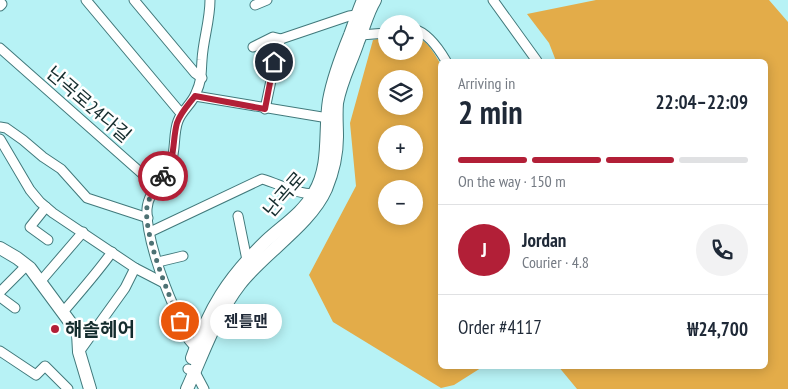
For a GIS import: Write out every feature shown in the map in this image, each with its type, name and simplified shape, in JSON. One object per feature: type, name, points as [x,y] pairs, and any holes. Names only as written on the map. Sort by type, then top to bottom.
[{"type":"main road","name":"난곡로","points":[[187,389],[208,316],[222,292],[247,260],[292,219],[314,194],[322,178],[329,101],[335,73],[363,0]]},
{"type":"main road","name":"난곡로","points":[[199,349],[240,284],[269,252],[311,212],[320,200],[332,172],[336,154],[337,105],[340,90],[346,68],[374,0]]},
{"type":"main road","points":[[0,248],[26,266],[78,333],[79,352],[90,389]]},
{"type":"main road","name":"난곡로","points":[[179,389],[191,370]]},
{"type":"street","points":[[99,0],[89,3],[179,111],[183,112]]},
{"type":"street","points":[[134,0],[195,73],[202,78]]},
{"type":"street","points":[[199,349],[187,337],[164,283],[150,232],[147,207],[156,186],[167,172],[172,161],[177,123],[195,96],[202,78],[202,60],[208,29],[210,0]]},
{"type":"street","points":[[255,5],[267,0]]},
{"type":"street","points":[[493,0],[537,59]]},
{"type":"street","points":[[253,46],[273,37],[282,39],[356,15]]},
{"type":"street","points":[[361,34],[378,33]]},
{"type":"street","points":[[423,33],[445,59]]},
{"type":"street","points":[[265,109],[278,47],[282,39]]},
{"type":"street","name":"난곡로24다길","points":[[0,48],[156,186]]},
{"type":"street","points":[[195,96],[328,118]]},
{"type":"street","points":[[0,128],[6,128],[12,132],[61,169],[88,198],[148,218]]},
{"type":"street","points":[[0,139],[4,155],[30,190],[46,207],[135,268],[164,283]]},
{"type":"street","points":[[150,232],[262,179],[276,183],[293,192],[314,194]]},
{"type":"street","points":[[46,207],[30,227],[48,240]]},
{"type":"street","points":[[238,216],[247,260]]},
{"type":"street","points":[[40,282],[83,232]]},
{"type":"street","points":[[63,312],[98,272],[112,252]]},
{"type":"street","points":[[158,262],[183,256]]},
{"type":"street","points":[[0,292],[26,266]]},
{"type":"street","points":[[79,352],[125,288],[135,268]]},
{"type":"street","points":[[0,297],[15,308]]},
{"type":"street","points":[[0,352],[36,375],[45,366],[68,389]]},
{"type":"street","points":[[191,370],[204,389]]},
{"type":"shaded area","points":[[596,0],[769,0],[788,22],[788,389],[577,389],[560,369],[768,369],[768,59],[555,59],[549,43],[527,14]]},
{"type":"shaded area","points":[[378,39],[378,60],[423,60],[423,40],[438,60],[438,369],[479,369],[454,385],[441,388],[333,322],[309,275],[356,186],[350,123],[373,40]]},
{"type":"way so far","points":[[163,176],[155,188],[147,207],[148,218],[151,240],[165,288],[180,321]]},
{"type":"place","name":"젠틀맨","points":[[180,321]]},
{"type":"place","name":"해솔헤어","points":[[55,329]]},
{"type":"route","points":[[163,176],[172,161],[177,123],[195,96],[265,109],[274,62]]}]
